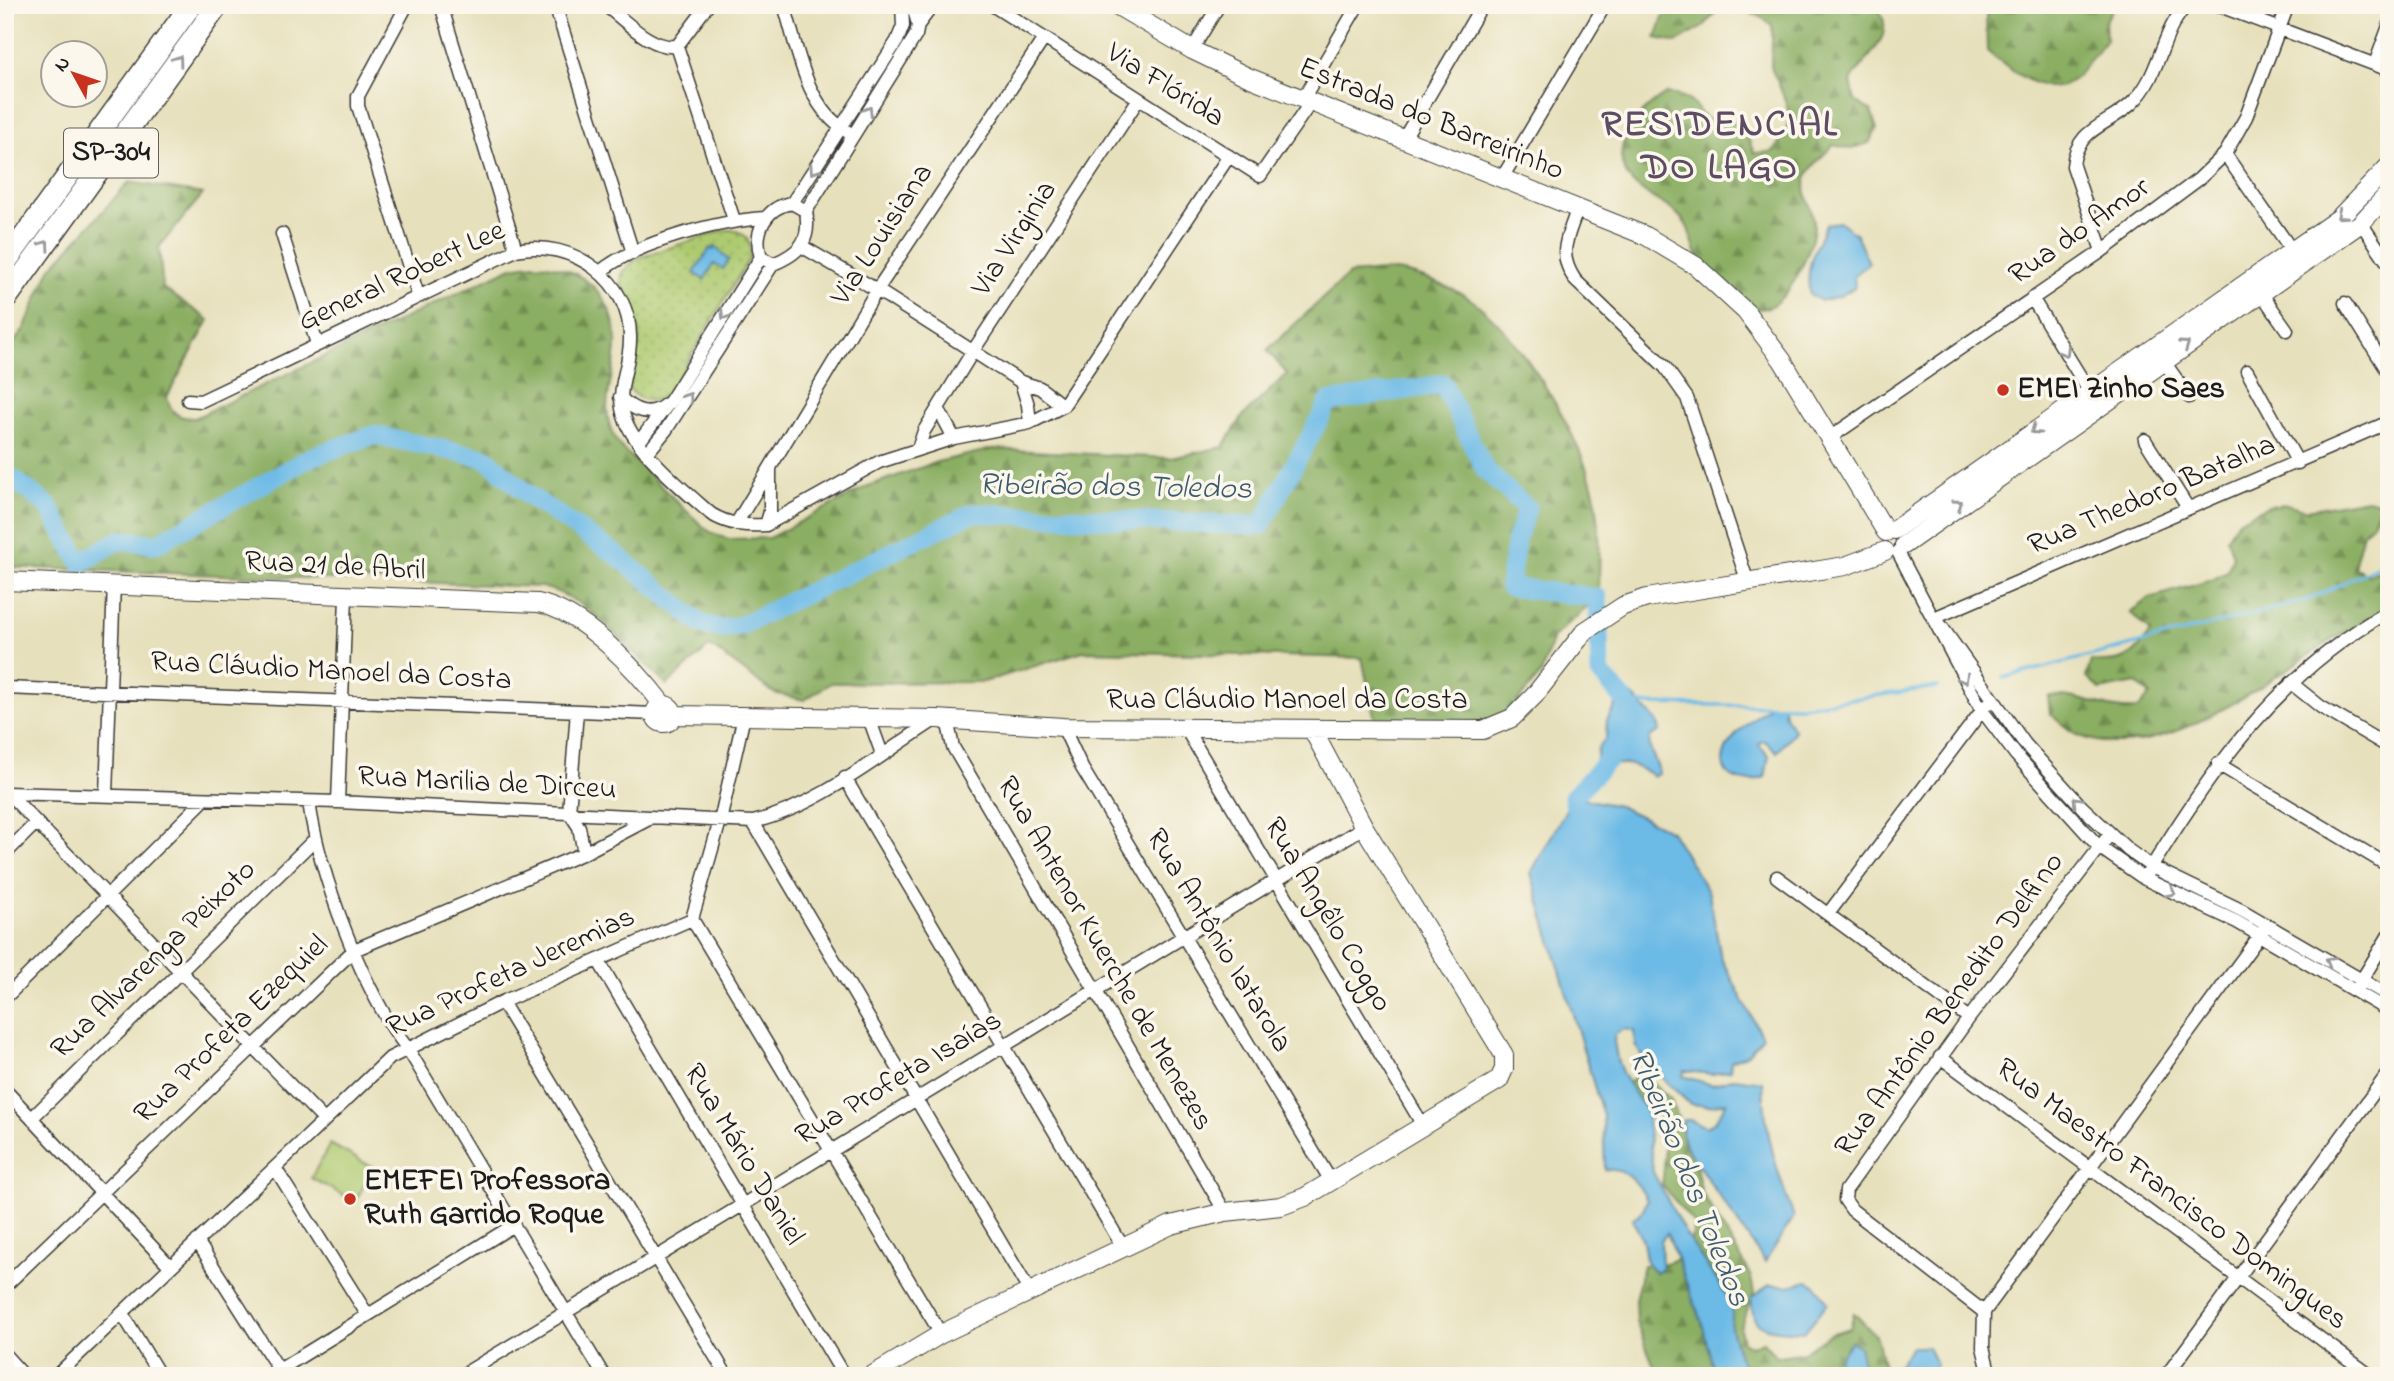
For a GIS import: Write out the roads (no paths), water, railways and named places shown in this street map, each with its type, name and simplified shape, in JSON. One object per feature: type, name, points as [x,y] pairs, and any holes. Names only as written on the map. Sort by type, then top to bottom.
[{"type":"highway","name":"SP-304","points":[[5,263],[191,5]]},
{"type":"highway","name":"SP-304","points":[[5,300],[218,5]]},
{"type":"street","points":[[407,5],[358,96],[358,106],[418,295]]},
{"type":"street","points":[[441,5],[516,250]]},
{"type":"street","points":[[555,5],[633,253]]},
{"type":"street","points":[[559,20],[568,5]]},
{"type":"street","points":[[606,5],[652,41],[668,47],[677,46],[708,5]]},
{"type":"street","points":[[783,5],[816,101],[827,117],[847,131]]},
{"type":"street","points":[[643,447],[671,400],[767,260],[794,255],[803,247],[807,235],[806,211],[897,41],[903,26],[902,5]]},
{"type":"street","points":[[792,203],[916,35],[918,25],[914,5]]},
{"type":"street","points":[[918,25],[933,5]]},
{"type":"street","name":"Via Flórida","points":[[992,5],[1260,176],[1295,126],[1307,100]]},
{"type":"street","name":"Estrada do Barreirinho","points":[[1116,5],[1192,50],[1403,140],[1646,236],[1696,266],[1722,287],[1768,341],[1893,542]]},
{"type":"street","points":[[1192,50],[1219,5]]},
{"type":"street","points":[[1307,100],[1358,5]]},
{"type":"street","points":[[1403,140],[1482,5]]},
{"type":"street","points":[[1502,178],[1605,5]]},
{"type":"street","points":[[2102,251],[2073,166],[2074,152],[2080,140],[2132,103],[2152,79],[2175,20],[2187,5]]},
{"type":"street","points":[[2217,5],[2389,69]]},
{"type":"street","name":"Rua do Amor","points":[[1828,439],[2102,251],[2199,179],[2225,154],[2246,117],[2288,5]]},
{"type":"street","points":[[2375,64],[2389,26]]},
{"type":"street","name":"Via Louisiana","points":[[736,524],[877,290],[1043,40]]},
{"type":"street","points":[[677,46],[734,220],[758,232]]},
{"type":"street","name":"Via Virginia","points":[[918,449],[938,408],[973,351],[1138,100]]},
{"type":"street","points":[[2225,154],[2297,257]]},
{"type":"street","points":[[620,397],[624,418],[643,447],[711,514],[736,524],[766,526],[879,462],[954,438],[1030,423],[1063,406],[1229,156]]},
{"type":"street","points":[[2158,354],[2261,293],[2389,166]]},
{"type":"street","points":[[2158,354],[2297,257],[2361,223],[2389,193]]},
{"type":"street","points":[[643,447],[681,407],[767,260],[758,232],[765,218],[785,204],[792,203],[806,211]]},
{"type":"street","points":[[1577,210],[1564,248],[1565,265],[1575,280],[1665,367],[1687,398],[1748,583]]},
{"type":"street","points":[[600,272],[614,260],[633,253],[734,220],[765,218]]},
{"type":"street","points":[[2361,223],[2386,260]]},
{"type":"street","points":[[282,234],[317,344]]},
{"type":"street","name":"General Robert Lee","points":[[188,400],[201,401],[516,250],[541,247],[561,251],[600,272],[617,293],[628,324],[629,358],[620,397]]},
{"type":"street","points":[[803,247],[877,290],[1021,382],[1040,388],[1063,406]]},
{"type":"street","points":[[2261,293],[2287,330]]},
{"type":"street","points":[[2032,298],[2094,399]]},
{"type":"street","points":[[2345,303],[2389,373]]},
{"type":"street","points":[[2158,354],[2189,397]]},
{"type":"street","name":"Rua Cláudio Manoel da Costa","points":[[5,688],[111,690],[577,711],[942,719],[1063,727],[1483,730],[1512,718],[1534,696],[1585,631],[1623,606],[1647,598],[1846,566],[1893,542],[2158,354]]},
{"type":"street","points":[[2247,372],[2298,463]]},
{"type":"street","points":[[1021,382],[1030,423]]},
{"type":"street","points":[[620,397],[627,405],[645,412],[661,409],[671,400]]},
{"type":"street","points":[[938,408],[954,438]]},
{"type":"street","name":"Rua Thedoro Batalha","points":[[1934,618],[2389,422]]},
{"type":"street","points":[[2145,440],[2188,508]]},
{"type":"street","name":"Via Louisiana","points":[[766,526],[770,512],[768,483],[771,462]]},
{"type":"street","points":[[1893,542],[1934,618],[1943,643],[1981,709],[2016,755],[2099,847],[2145,878],[2264,930]]},
{"type":"street","name":"Rua 21 de Abril","points":[[5,581],[553,606],[566,613],[639,673],[662,711]]},
{"type":"street","points":[[106,794],[114,584]]},
{"type":"street","points":[[338,802],[346,597]]},
{"type":"street","points":[[2145,878],[2218,764],[2252,722],[2291,683],[2387,614]]},
{"type":"street","points":[[1934,618],[1953,638],[2025,744],[2110,834],[2152,867],[2358,986],[2389,1012]]},
{"type":"street","points":[[2291,683],[2320,707],[2389,747]]},
{"type":"street","points":[[1828,914],[1981,709],[1992,699]]},
{"type":"street","points":[[577,711],[569,812],[579,827],[584,853]]},
{"type":"street","points":[[744,716],[720,821],[692,919],[829,1152],[941,1334]]},
{"type":"street","points":[[869,718],[882,754]]},
{"type":"street","name":"Rua Marilia de Dirceu","points":[[7,793],[338,802],[753,822],[779,816],[942,719]]},
{"type":"street","name":"Rua Antenor Kuerche de Menezes","points":[[942,719],[953,747],[1224,1212]]},
{"type":"street","name":"Rua Antônio Iatarola","points":[[1063,727],[1082,768],[1331,1181]]},
{"type":"street","name":"Rua Angêlo Coggo","points":[[1186,729],[1424,1127]]},
{"type":"street","points":[[871,1376],[941,1334],[1171,1226],[1224,1212],[1281,1206],[1306,1197],[1499,1080],[1504,1069],[1504,1055],[1364,827],[1312,729]]},
{"type":"street","points":[[2218,764],[2389,866]]},
{"type":"street","points":[[845,778],[1123,1247]]},
{"type":"street","points":[[7,793],[324,1121]]},
{"type":"street","points":[[5,998],[205,799]]},
{"type":"street","points":[[309,802],[314,840],[354,950],[386,1021],[408,1049],[604,1376]]},
{"type":"street","points":[[625,817],[626,831]]},
{"type":"street","name":"Rua Profeta Ezequiel","points":[[5,1286],[354,950],[584,853],[648,819]]},
{"type":"street","points":[[753,822],[1030,1292]]},
{"type":"street","points":[[5,854],[36,823]]},
{"type":"street","name":"Rua Profeta Isaías","points":[[461,1376],[1364,827]]},
{"type":"street","name":"Rua Antônio Benedito Delfino","points":[[1984,1312],[1852,1210],[1846,1199],[1846,1190],[1940,1057],[2110,834]]},
{"type":"street","name":"Rua Alvarenga Peixoto","points":[[32,1118],[314,840]]},
{"type":"street","points":[[1777,877],[1969,1018]]},
{"type":"street","name":"Rua Profeta Jeremias","points":[[56,1376],[383,1063],[502,1003],[692,919]]},
{"type":"street","points":[[1990,1376],[1983,1347],[1984,1312],[2264,930]]},
{"type":"street","points":[[2358,986],[2389,935]]},
{"type":"street","name":"Rua Mário Daniel","points":[[598,960],[844,1376]]},
{"type":"street","points":[[2358,986],[2389,996]]},
{"type":"street","points":[[502,1003],[727,1376]]},
{"type":"street","name":"Rua Maestro Francisco Domingues","points":[[1940,1057],[2371,1376]]},
{"type":"street","points":[[2166,1376],[2389,1072]]},
{"type":"street","points":[[5,1090],[170,1266]]},
{"type":"street","points":[[275,1168],[367,1314]]},
{"type":"street","points":[[197,1241],[281,1373],[367,1314],[514,1225]]},
{"type":"street","points":[[122,1313],[160,1376]]},
{"type":"street","points":[[5,1354],[24,1376]]},
{"type":"water","points":[[1840,222],[1856,234],[1869,263],[1854,276],[1855,287],[1840,296],[1821,301],[1810,294],[1810,267],[1826,224]]},
{"type":"water","points":[[715,246],[729,260],[723,269],[714,264],[704,280],[694,273],[710,248],[713,250]]},
{"type":"water","points":[[1632,695],[1657,721],[1660,731],[1650,737],[1650,747],[1659,774],[1654,776],[1634,766],[1606,764],[1597,758],[1598,748],[1606,738],[1607,720],[1621,696]]},
{"type":"water","points":[[1771,705],[1784,706],[1785,716],[1795,731],[1777,752],[1765,741],[1760,742],[1759,745],[1769,756],[1765,777],[1748,781],[1732,777],[1724,766],[1726,749],[1740,731]]},
{"type":"water","points":[[1573,797],[1619,806],[1671,831],[1709,893],[1721,958],[1762,1037],[1748,1054],[1731,1061],[1730,1070],[1713,1074],[1684,1071],[1683,1076],[1712,1085],[1734,1078],[1763,1082],[1772,1151],[1794,1217],[1765,1262],[1689,1152],[1682,1136],[1683,1120],[1706,1127],[1714,1123],[1727,1102],[1709,1106],[1690,1104],[1647,1064],[1635,1045],[1634,1031],[1624,1029],[1615,1035],[1614,1041],[1623,1075],[1647,1112],[1653,1172],[1685,1233],[1733,1305],[1731,1329],[1739,1356],[1750,1376],[1715,1376],[1702,1323],[1667,1233],[1661,1241],[1662,1270],[1656,1273],[1647,1262],[1642,1239],[1632,1219],[1643,1211],[1647,1200],[1630,1177],[1619,1171],[1605,1170],[1603,1116],[1531,873]]},
{"type":"water","points":[[1808,1281],[1815,1285],[1828,1303],[1804,1332],[1770,1329],[1755,1320],[1751,1298],[1769,1285],[1788,1286]]},
{"type":"water","points":[[1851,1341],[1859,1347],[1866,1375],[1853,1371],[1849,1376],[1838,1360]]},
{"type":"water","points":[[1912,1347],[1928,1347],[1936,1364],[1928,1376],[1890,1376]]},
{"type":"waterway","name":"Ribeirão dos Toledos","points":[[5,483],[12,478],[48,506],[81,563],[119,540],[156,544],[311,457],[374,435],[486,458],[528,495],[614,553],[701,624],[722,629],[742,625],[972,513],[1261,526],[1329,402],[1443,384],[1485,470],[1527,508],[1516,540],[1509,587],[1598,598],[1600,673],[1626,702],[1628,718]]},
{"type":"waterway","points":[[2003,678],[2308,600],[2389,561]]},
{"type":"waterway","points":[[1637,704],[1801,706],[1938,687]]},
{"type":"waterway","name":"Ribeirão dos Toledos","points":[[1578,821],[1573,797],[1620,747]]},
{"type":"waterway","name":"Ribeirão dos Toledos","points":[[1841,1376],[1845,1371],[1866,1376]]},
{"type":"place","name":"EMEI Zinho Saes","points":[[2003,390]]},
{"type":"place","name":"EMEFEI Professora Ruth Garrido Roque","points":[[350,1199]]},
{"type":"district","name":"RESIDENCIAL DO LAGO","points":[[1720,148]]}]
